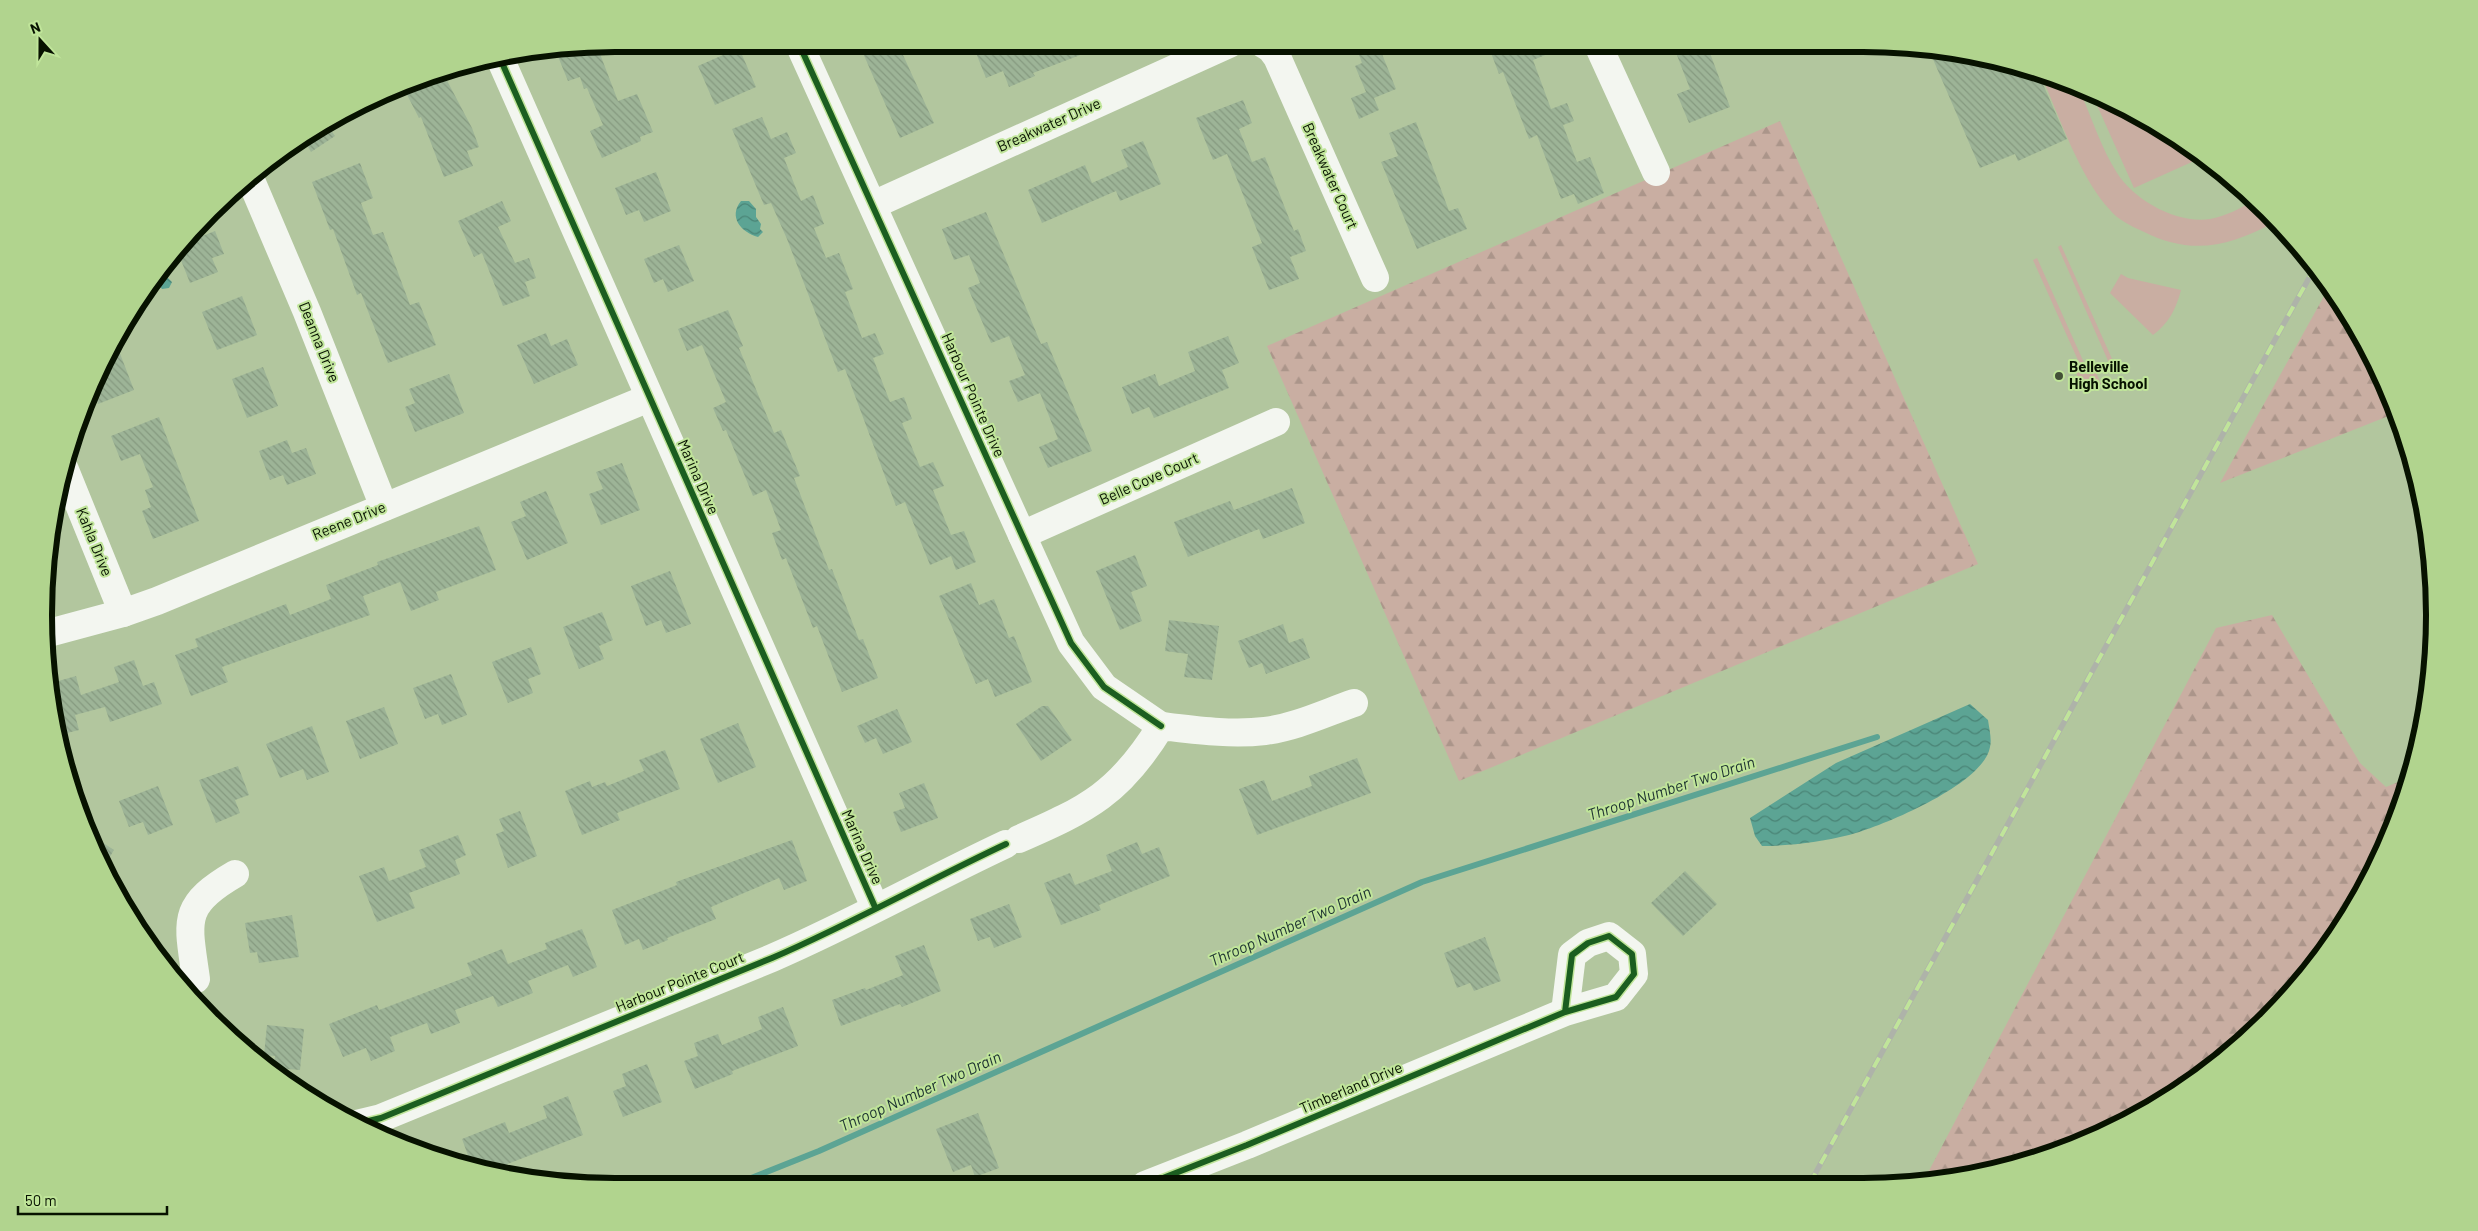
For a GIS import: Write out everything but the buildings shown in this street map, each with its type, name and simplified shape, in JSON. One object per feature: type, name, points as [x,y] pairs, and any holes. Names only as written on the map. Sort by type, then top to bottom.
[{"type":"street","name":"Harbour Pointe Drive","points":[[803,52],[1067,636],[1104,687],[1161,726]]},
{"type":"street","name":"Breakwater Drive","points":[[873,205],[1211,52]]},
{"type":"street","name":"Breakwater Court","points":[[1272,52],[1375,278]]},
{"type":"street","points":[[1284,75],[1288,52]]},
{"type":"street","points":[[1601,52],[1656,172]]},
{"type":"street","name":"Marina Drive","points":[[502,64],[876,907]]},
{"type":"street","name":"Deanna Drive","points":[[253,185],[307,312],[384,507]]},
{"type":"street","name":"Reene Drive","points":[[53,632],[123,613],[649,398]]},
{"type":"street","name":"Belle Cove Court","points":[[1022,535],[1276,422]]},
{"type":"street","name":"Kahla Drive","points":[[69,481],[123,613]]},
{"type":"street","points":[[1161,726],[1216,733],[1266,731],[1302,722],[1354,703]]},
{"type":"street","name":"Harbour Pointe Court","points":[[368,1121],[381,1118],[772,958],[831,932],[876,907],[1012,842],[1071,816],[1116,785],[1146,751],[1161,726]]},
{"type":"street","points":[[196,979],[191,945],[191,916],[198,901],[210,888],[235,874]]},
{"type":"street","name":"Timberland Drive","points":[[1161,1178],[1256,1142],[1565,1012]]},
{"type":"green space","points":[[2044,82],[2082,97],[2101,143],[2117,173],[2134,193],[2146,201],[2171,214],[2197,220],[2222,216],[2247,204],[2269,225],[2241,237],[2209,245],[2193,246],[2160,239],[2124,222],[2110,210],[2089,181],[2071,146]]},
{"type":"green space","points":[[2096,104],[2144,128],[2194,161],[2134,188]]},
{"type":"green space","points":[[1780,121],[1978,564],[1459,781],[1267,346]]},
{"type":"green space","points":[[2061,245],[2113,361],[2109,363],[2058,247]]},
{"type":"green space","points":[[2037,258],[2085,365],[2092,363],[2101,384],[2084,391],[2075,370],[2081,367],[2033,260]]},
{"type":"green space","points":[[2121,274],[2128,278],[2181,290],[2171,315],[2153,335],[2110,293]]},
{"type":"green space","points":[[2325,295],[2350,334],[2367,366],[2389,416],[2220,483]]},
{"type":"green space","points":[[2272,615],[2360,763],[2386,787],[2400,781],[2383,831],[2367,865],[2331,928],[2286,987],[2234,1039],[2175,1084],[2112,1120],[2078,1136],[2043,1149],[1972,1168],[1927,1175],[2216,628]]},
{"type":"water","points":[[741,201],[749,201],[756,209],[756,217],[761,224],[760,229],[763,232],[758,237],[746,232],[738,223],[736,213]]},
{"type":"water","points":[[167,276],[172,282],[169,288],[162,289],[159,286]]},
{"type":"water","points":[[1970,704],[1988,720],[1991,737],[1990,747],[1984,761],[1952,789],[1930,802],[1885,823],[1849,835],[1805,843],[1762,846],[1755,836],[1750,818],[1836,763]]},
{"type":"waterway","name":"Throop Number Two Drain","points":[[751,1178],[819,1151],[1422,882],[1877,737]]},
{"type":"railway","points":[[1813,1178],[2311,275]]},
{"type":"cycle path","points":[[803,52],[1071,643],[1104,687],[1161,726]]},
{"type":"cycle path","points":[[502,64],[875,907]]},
{"type":"cycle path","points":[[368,1121],[381,1118],[772,958],[831,931],[1006,844]]},
{"type":"cycle path","points":[[1609,936],[1632,954],[1634,974],[1616,997],[1565,1012],[1572,955],[1588,943],[1609,936]]},
{"type":"cycle path","points":[[1163,1178],[1247,1145],[1565,1012]]},
{"type":"place","name":"Belleville High School","points":[[2059,376]]}]
